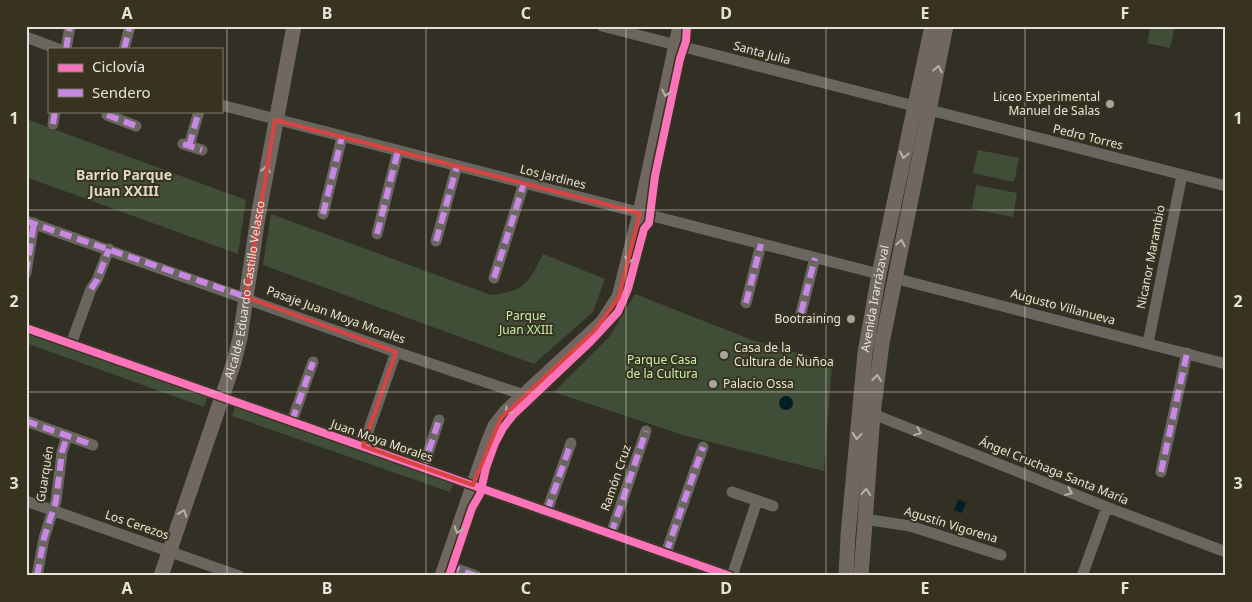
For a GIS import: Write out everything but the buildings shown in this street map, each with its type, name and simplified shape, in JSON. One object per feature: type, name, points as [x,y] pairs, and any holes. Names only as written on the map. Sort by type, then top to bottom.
[{"type":"main road","name":"Alcalde Eduardo Castillo Velasco","points":[[161,576],[223,397],[240,338],[258,217],[294,26]]},
{"type":"main road","points":[[444,571],[495,426],[507,411],[595,330],[614,306],[624,281],[680,26]]},
{"type":"main road","name":"Avenida Irarrázaval","points":[[922,109],[932,26]]},
{"type":"main road","name":"Avenida Irarrázaval","points":[[846,576],[865,353],[886,276],[922,109],[946,26]]},
{"type":"main road","name":"Avenida Irarrázaval","points":[[861,576],[864,519],[873,414],[882,343],[886,276]]},
{"type":"main road","points":[[861,392],[866,408],[873,414]]},
{"type":"street","points":[[66,48],[70,26]]},
{"type":"street","points":[[124,48],[130,26]]},
{"type":"street","name":"Santa Julia","points":[[602,26],[922,109]]},
{"type":"street","points":[[26,37],[55,48]]},
{"type":"street","name":"Los Jardines","points":[[222,105],[886,276]]},
{"type":"street","name":"Pedro Torres","points":[[922,109],[1226,186]]},
{"type":"street","points":[[53,124],[55,112]]},
{"type":"street","points":[[199,112],[186,145],[202,150]]},
{"type":"street","points":[[107,115],[122,116],[136,126]]},
{"type":"street","points":[[322,214],[342,137]]},
{"type":"street","points":[[377,234],[398,151]]},
{"type":"street","points":[[436,241],[457,166]]},
{"type":"street","name":"Nicanor Marambio","points":[[1148,343],[1182,175]]},
{"type":"street","points":[[494,278],[524,183]]},
{"type":"street","points":[[26,273],[30,222]]},
{"type":"street","name":"Pasaje Juan Moya Morales","points":[[30,222],[246,297],[396,352],[524,395]]},
{"type":"street","points":[[746,303],[761,244]]},
{"type":"street","points":[[71,344],[91,289],[97,280],[108,250]]},
{"type":"street","points":[[801,312],[815,258]]},
{"type":"street","name":"Augusto Villanueva","points":[[886,276],[1226,364]]},
{"type":"street","name":"Juan Moya Morales","points":[[26,328],[666,553],[699,571],[731,576]]},
{"type":"street","points":[[363,446],[396,352]]},
{"type":"street","points":[[1161,472],[1187,353]]},
{"type":"street","points":[[292,421],[313,362]]},
{"type":"street","name":"Ángel Cruchaga Santa María","points":[[873,414],[1226,552]]},
{"type":"street","points":[[423,468],[439,420]]},
{"type":"street","points":[[26,421],[93,445]]},
{"type":"street","name":"Ramón Cruz","points":[[611,534],[646,431]]},
{"type":"street","name":"Guarquén","points":[[37,576],[44,538],[54,511],[62,452],[67,436]]},
{"type":"street","points":[[547,511],[571,443]]},
{"type":"street","points":[[666,553],[703,447]]},
{"type":"street","points":[[732,492],[773,506]]},
{"type":"street","points":[[731,576],[757,500]]},
{"type":"street","name":"Los Cerezos","points":[[26,501],[240,576]]},
{"type":"street","points":[[1082,576],[1108,507]]},
{"type":"street","name":"Agustín Vigorena","points":[[864,519],[910,526],[1001,555]]},
{"type":"street","points":[[444,571],[476,576]]},
{"type":"highlighted area","points":[[275,120],[640,213],[619,297],[595,330],[501,418],[473,485],[363,446],[396,352],[246,297]]},
{"type":"green space","points":[[1151,26],[1175,26],[1170,48],[1147,43]]},
{"type":"green space","points":[[26,119],[246,200],[238,254],[26,177]]},
{"type":"green space","points":[[978,150],[1019,158],[1014,182],[973,173]]},
{"type":"green space","points":[[976,185],[1017,193],[1013,217],[972,209]]},
{"type":"green space","name":"Parque Juan XXIII","points":[[271,214],[491,295],[519,288],[534,272],[543,254],[605,279],[593,312],[534,364],[263,265]]},
{"type":"green space","name":"Parque Casa de la Cultura","points":[[635,294],[752,340],[832,363],[824,471],[683,435],[554,392],[610,336]]},
{"type":"green space","points":[[26,333],[207,397],[204,407],[26,343]]},
{"type":"green space","points":[[235,406],[454,482],[450,492],[232,416]]},
{"type":"water","points":[[783,396],[789,396],[793,403],[789,410],[783,410],[779,406],[779,400]]},
{"type":"water","points":[[958,499],[966,503],[962,513],[954,510]]},
{"type":"marked path","points":[[66,48],[70,26]]},
{"type":"marked path","points":[[124,48],[130,26]]},
{"type":"marked path","points":[[53,124],[55,112]]},
{"type":"marked path","points":[[189,146],[199,112]]},
{"type":"marked path","points":[[107,115],[136,126]]},
{"type":"marked path","points":[[323,214],[342,137]]},
{"type":"marked path","points":[[183,144],[202,150]]},
{"type":"marked path","points":[[377,234],[398,151]]},
{"type":"marked path","points":[[436,241],[457,166]]},
{"type":"marked path","points":[[494,278],[524,183]]},
{"type":"marked path","points":[[26,221],[246,297]]},
{"type":"marked path","points":[[26,273],[34,223]]},
{"type":"marked path","points":[[746,303],[761,244]]},
{"type":"marked path","points":[[91,289],[97,280],[109,249]]},
{"type":"marked path","points":[[801,313],[815,258]]},
{"type":"marked path","points":[[1161,472],[1187,353]]},
{"type":"marked path","points":[[292,421],[313,362]]},
{"type":"marked path","points":[[423,468],[439,420]]},
{"type":"marked path","points":[[26,421],[93,445]]},
{"type":"marked path","points":[[611,534],[646,431]]},
{"type":"marked path","points":[[37,576],[44,538],[56,501],[62,452],[67,436]]},
{"type":"marked path","points":[[547,511],[571,443]]},
{"type":"marked path","points":[[666,553],[703,447]]},
{"type":"marked path","points":[[448,566],[476,576]]},
{"type":"cycle path","points":[[449,576],[472,508],[480,494],[486,468],[495,443],[503,428],[513,415],[591,341],[618,312],[628,289],[644,229],[649,223],[655,176],[680,59],[686,41],[687,26]]},
{"type":"cycle path","points":[[26,328],[730,576]]},
{"type":"place","name":"Liceo Experimental Manuel de Salas","points":[[1110,104]]},
{"type":"place","name":"Bootraining","points":[[851,319]]},
{"type":"place","name":"Casa de la Cultura de Ñuñoa","points":[[724,355]]},
{"type":"place","name":"Palacio Ossa","points":[[713,384]]},
{"type":"district","name":"Barrio Parque Juan XXIII","points":[[124,184]]}]
